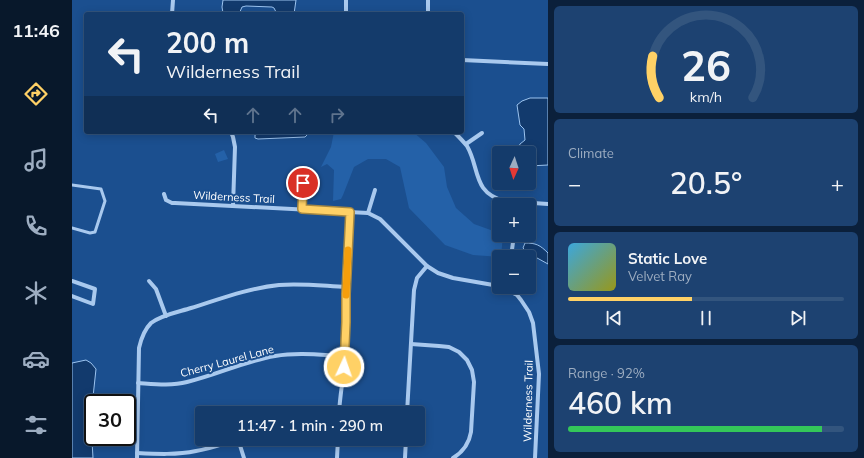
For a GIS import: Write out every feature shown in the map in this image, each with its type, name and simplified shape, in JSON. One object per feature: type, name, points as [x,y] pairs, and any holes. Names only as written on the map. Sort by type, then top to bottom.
[{"type":"street","points":[[172,12],[173,0]]},
{"type":"street","points":[[346,0],[346,12]]},
{"type":"street","points":[[428,0],[428,12]]},
{"type":"street","points":[[464,60],[548,64]]},
{"type":"street","points":[[466,144],[482,133]]},
{"type":"street","points":[[232,134],[235,147],[233,206]]},
{"type":"street","points":[[456,134],[466,144],[478,179],[484,189],[493,198]]},
{"type":"street","points":[[302,209],[303,183]]},
{"type":"street","points":[[375,190],[368,213],[380,220],[427,266],[445,276],[492,285]]},
{"type":"street","name":"Wilderness Trail","points":[[164,194],[166,200],[172,203],[368,213]]},
{"type":"street","points":[[536,204],[548,204]]},
{"type":"street","points":[[339,406],[345,356],[346,286],[350,212]]},
{"type":"street","points":[[407,406],[414,290],[417,278],[427,266]]},
{"type":"street","points":[[72,281],[95,289],[93,304],[72,297]]},
{"type":"street","points":[[149,281],[156,289],[166,316]]},
{"type":"street","points":[[137,458],[140,348],[145,330],[151,324],[166,316],[237,293],[258,288],[293,284],[346,286]]},
{"type":"street","name":"Wilderness Trail","points":[[515,294],[529,312],[533,323],[540,374],[536,458]]},
{"type":"street","points":[[411,344],[439,346],[452,349],[459,352],[464,357],[472,370],[474,382],[470,439],[461,452],[453,458]]},
{"type":"street","name":"Cherry Laurel Lane","points":[[138,383],[165,384],[187,382],[251,362],[281,355],[296,354],[345,356]]},
{"type":"street","points":[[137,453],[169,454],[195,452],[217,446]]},
{"type":"street","points":[[240,446],[244,458]]},
{"type":"street","points":[[337,458],[338,446]]},
{"type":"street","points":[[405,458],[406,446]]},
{"type":"lane","points":[[72,185],[101,189],[105,201],[95,232],[90,233],[72,228]]},
{"type":"shaded area","points":[[223,0],[296,0],[294,12],[276,12],[272,7],[246,6],[242,7],[240,12],[223,12]]},
{"type":"shaded area","points":[[530,98],[548,98],[548,165],[536,166],[536,146],[519,146],[525,140],[524,129],[520,125],[517,105]]},
{"type":"shaded area","points":[[308,134],[305,137],[258,139],[255,138],[255,135]]},
{"type":"shaded area","points":[[334,134],[415,134],[426,143],[444,167],[447,187],[456,208],[474,224],[492,230],[492,242],[502,242],[502,250],[492,250],[492,256],[473,255],[445,245],[409,208],[400,167],[386,159],[368,159],[354,167],[341,199],[333,201],[334,170],[327,164],[321,167],[331,147]]},
{"type":"shaded area","points":[[224,150],[228,159],[218,162],[215,154]]},
{"type":"shaded area","points":[[525,243],[532,243],[540,246],[548,253],[548,264],[536,257],[536,250],[525,250],[523,248]]},
{"type":"shaded area","points":[[86,360],[96,369],[93,394],[84,394],[84,446],[92,446],[93,458],[72,458],[72,363]]},
{"type":"slow traffic","points":[[346,295],[348,250]]},
{"type":"route","points":[[303,183],[302,209],[350,212],[344,367]]}]
